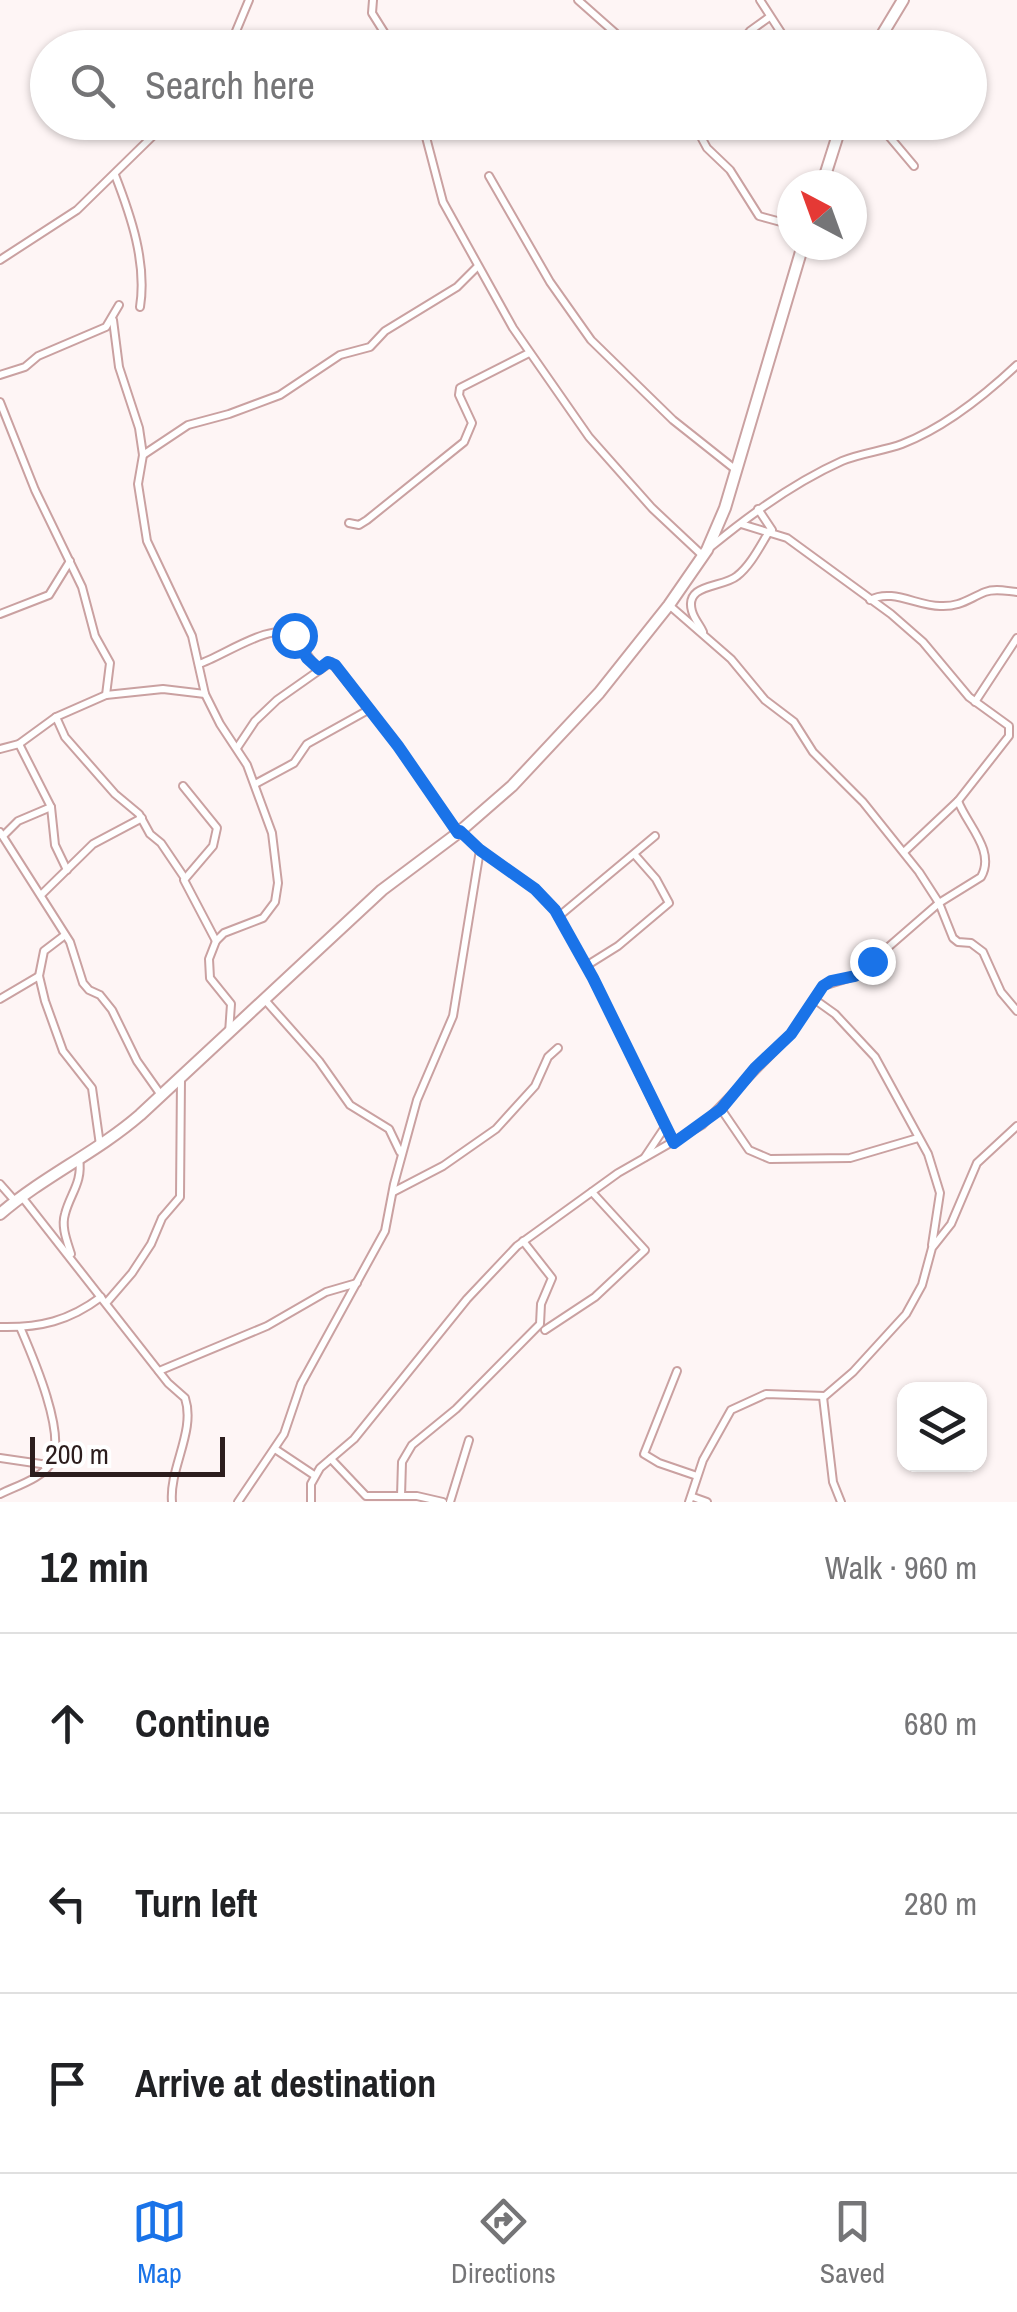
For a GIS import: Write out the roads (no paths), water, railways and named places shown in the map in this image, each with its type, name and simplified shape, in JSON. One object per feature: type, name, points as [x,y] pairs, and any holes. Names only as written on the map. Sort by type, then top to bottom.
[{"type":"street","points":[[237,30],[249,0]]},
{"type":"street","points":[[373,0],[372,13],[383,30]]},
{"type":"street","points":[[578,0],[613,30]]},
{"type":"street","points":[[760,0],[777,30]]},
{"type":"street","points":[[885,30],[903,0]]},
{"type":"street","points":[[752,30],[768,18]]},
{"type":"street","points":[[0,260],[77,210],[147,140]]},
{"type":"street","points":[[426,140],[442,202],[529,353],[621,475],[705,553]]},
{"type":"street","points":[[703,140],[730,170],[759,216],[777,222]]},
{"type":"street","points":[[827,170],[836,140]]},
{"type":"street","points":[[892,140],[914,166]]},
{"type":"street","points":[[115,175],[132,221],[140,262],[140,307]]},
{"type":"street","points":[[490,176],[550,282],[591,340],[673,420],[737,470]]},
{"type":"street","points":[[0,1214],[100,1147],[162,1096],[384,888],[512,786],[566,730],[668,605],[705,553],[737,470],[799,260]]},
{"type":"street","points":[[143,455],[188,425],[280,395],[340,355],[370,347],[385,331],[456,287],[477,267]]},
{"type":"street","points":[[0,375],[25,367],[35,358],[106,327],[118,305]]},
{"type":"street","points":[[112,320],[119,367],[138,423],[143,455],[138,484],[142,525],[189,628],[206,694],[255,784],[272,833],[278,892],[263,918],[229,930],[216,941],[209,959],[209,974],[231,1004],[229,1034]]},
{"type":"street","points":[[350,523],[359,525],[367,520],[464,442],[472,423],[459,395],[460,388],[529,353]]},
{"type":"street","points":[[705,553],[758,509],[845,460],[892,447],[929,431],[989,390],[1017,364]]},
{"type":"street","points":[[0,402],[35,490],[89,605],[95,636],[110,663],[106,695]]},
{"type":"street","points":[[758,509],[771,531]]},
{"type":"street","points":[[741,524],[787,538],[870,600],[915,635],[975,702],[1010,726],[1013,738],[958,801],[905,851]]},
{"type":"street","points":[[704,634],[692,614],[693,597],[702,588],[725,584],[740,574],[771,531]]},
{"type":"street","points":[[0,614],[49,596],[70,561]]},
{"type":"street","points":[[870,600],[886,594],[927,605],[948,606],[968,603],[991,590],[1017,592]]},
{"type":"street","points":[[668,605],[738,666],[765,700],[794,722],[813,752],[864,802],[905,851],[939,903],[953,938],[971,943],[986,956],[1001,992],[1017,1011]]},
{"type":"street","points":[[199,664],[269,632],[282,630],[294,635],[307,658],[319,669]]},
{"type":"street","points":[[975,702],[1017,638]]},
{"type":"street","points":[[237,748],[258,718],[292,686],[333,663],[459,832],[535,889],[558,917],[674,1143]]},
{"type":"street","points":[[0,749],[19,744],[56,717],[106,695],[163,689],[206,694]]},
{"type":"street","points":[[255,784],[294,763],[307,744],[370,709]]},
{"type":"street","points":[[56,717],[65,737],[161,843],[184,877],[186,889],[216,941]]},
{"type":"street","points":[[19,744],[51,807],[55,846],[67,870]]},
{"type":"street","points":[[184,786],[214,822],[218,836],[214,846],[184,877]]},
{"type":"street","points":[[311,1502],[314,1475],[354,1439],[482,1282],[523,1240],[721,1109],[755,1068],[791,1034],[826,983],[862,972],[892,941],[939,903],[977,880],[985,871],[978,837],[958,801]]},
{"type":"street","points":[[51,807],[18,822],[2,838],[65,936],[78,960],[83,983],[107,1004],[162,1096]]},
{"type":"street","points":[[41,895],[93,844],[142,818]]},
{"type":"street","points":[[558,917],[656,836]]},
{"type":"street","points":[[238,1502],[284,1434],[302,1384],[385,1231],[400,1158],[424,1078],[453,1016],[480,850]]},
{"type":"street","points":[[586,966],[618,946],[669,903],[656,879],[635,856]]},
{"type":"street","points":[[65,936],[44,951],[39,976],[64,1052],[92,1088],[100,1147]]},
{"type":"street","points":[[0,999],[39,976]]},
{"type":"street","points":[[264,999],[320,1061],[350,1105],[394,1134],[400,1158]]},
{"type":"street","points":[[707,1502],[691,1499],[697,1476],[723,1421],[738,1404],[777,1393],[823,1397],[845,1380],[900,1323],[922,1284],[932,1248],[940,1192],[936,1173],[874,1057],[835,1014],[814,999]]},
{"type":"street","points":[[392,1193],[496,1130],[535,1086],[548,1057],[558,1048]]},
{"type":"street","points":[[0,1327],[62,1321],[104,1299],[132,1272],[151,1244],[162,1218],[180,1196],[181,1078]]},
{"type":"street","points":[[721,1109],[749,1150],[770,1159],[850,1158],[918,1138]]},
{"type":"street","points":[[932,1248],[951,1224],[977,1163],[1017,1126]]},
{"type":"street","points":[[644,1158],[665,1127]]},
{"type":"street","points":[[73,1260],[64,1218],[78,1186],[79,1160]]},
{"type":"street","points":[[0,1184],[73,1260],[188,1404],[183,1445],[172,1480],[172,1502]]},
{"type":"street","points":[[545,1330],[596,1297],[608,1281],[631,1266],[645,1250],[592,1192]]},
{"type":"street","points":[[401,1496],[402,1462],[412,1444],[456,1409],[539,1328],[541,1304],[552,1278],[523,1240]]},
{"type":"street","points":[[159,1371],[267,1326],[326,1292],[358,1283]]},
{"type":"street","points":[[0,1494],[37,1476],[54,1456],[54,1428],[20,1327]]},
{"type":"street","points":[[677,1370],[644,1454],[697,1476]]},
{"type":"street","points":[[823,1397],[827,1448],[840,1501],[830,1502]]},
{"type":"street","points":[[332,1459],[361,1494],[446,1502],[469,1440]]},
{"type":"street","points":[[275,1450],[314,1475]]},
{"type":"street","points":[[0,1458],[50,1465]]}]
